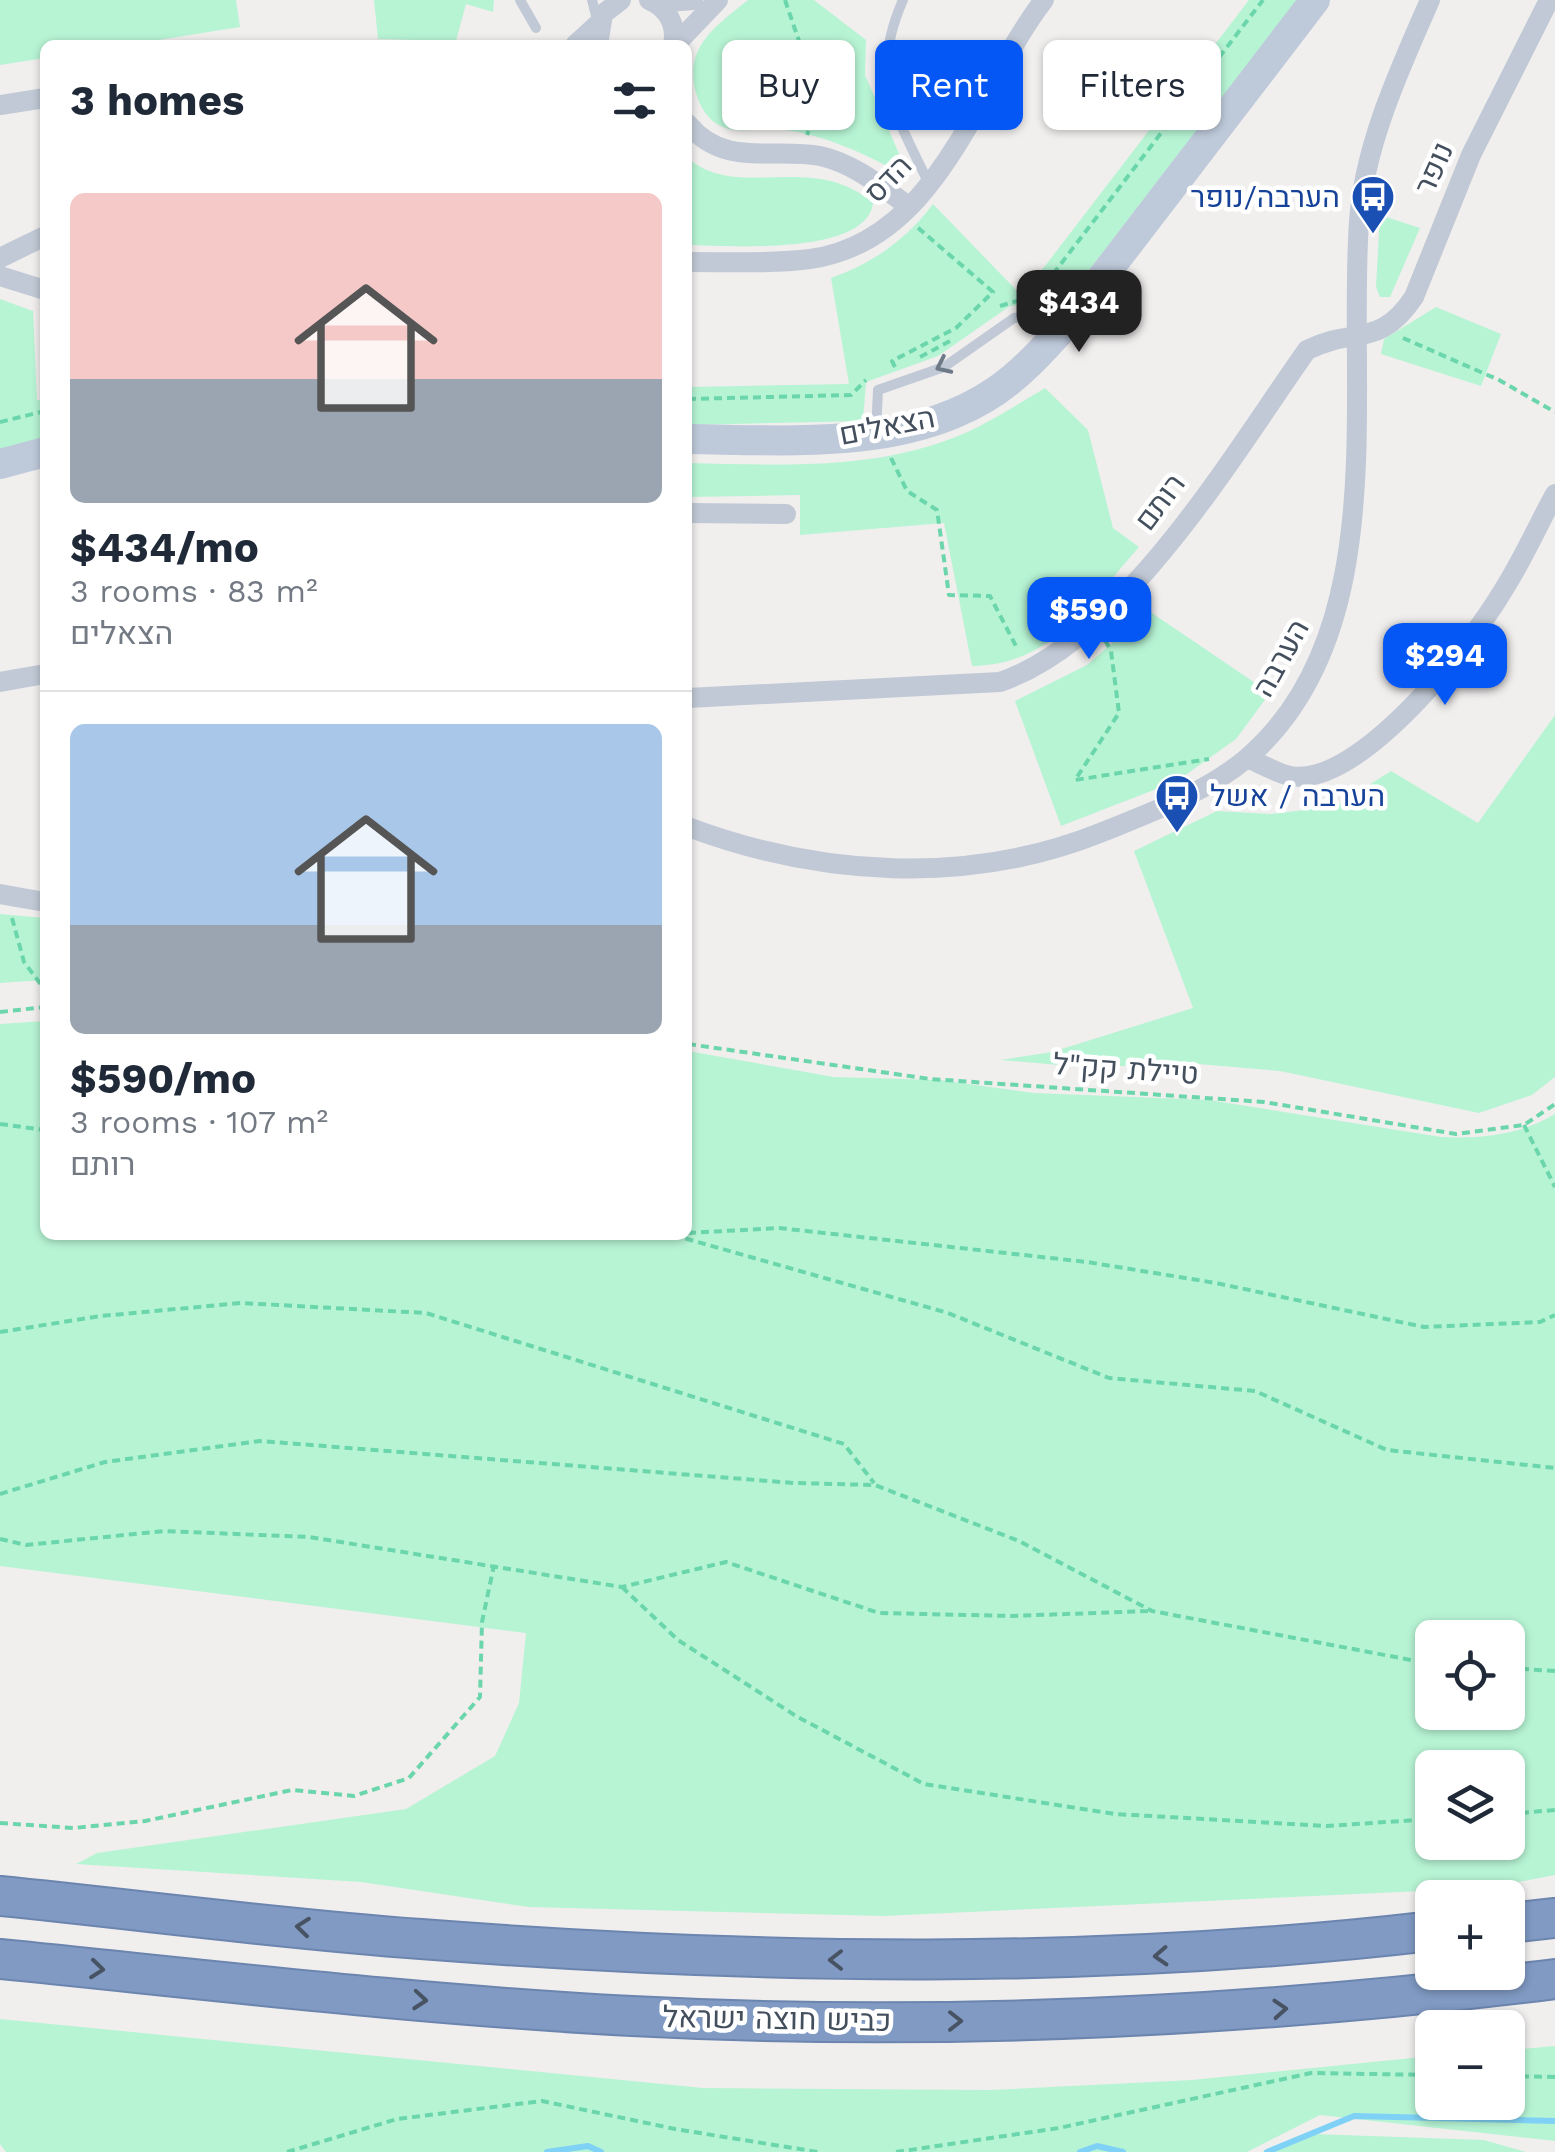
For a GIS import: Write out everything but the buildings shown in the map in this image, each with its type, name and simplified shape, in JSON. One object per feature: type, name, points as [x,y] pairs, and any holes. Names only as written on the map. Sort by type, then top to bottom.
[{"type":"highway","name":"כביש חוצה ישראל","points":[[0,1896],[418,1939],[806,1959],[1155,1957],[1415,1933]]},
{"type":"highway","points":[[1525,1921],[1555,1918]]},
{"type":"highway","name":"כביש חוצה ישראל","points":[[0,1958],[574,2012],[853,2021],[1244,2012],[1555,1979]]},
{"type":"street","points":[[598,35],[611,5],[621,0]]},
{"type":"street","points":[[652,1],[694,0]]},
{"type":"street","points":[[679,40],[718,0]]},
{"type":"street","name":"הדס","points":[[692,262],[814,258],[852,247],[905,210],[956,146],[1044,0]]},
{"type":"street","name":"הצאלים","points":[[692,440],[795,440],[881,432],[960,411],[984,398],[1033,360],[1054,338],[1314,0]]},
{"type":"street","name":"הערבה","points":[[692,828],[780,856],[846,867],[953,867],[1013,860],[1084,839],[1202,788],[1250,755],[1307,686],[1330,640],[1344,587],[1352,530],[1359,218],[1368,168],[1386,107],[1430,0]]},
{"type":"street","name":"נופר","points":[[1384,331],[1414,296],[1471,156],[1549,0]]},
{"type":"street","points":[[652,1],[672,22],[674,40]]},
{"type":"street","points":[[0,105],[40,99]]},
{"type":"street","points":[[692,127],[718,147],[745,156],[800,154],[845,164],[905,210]]},
{"type":"street","points":[[0,258],[40,238]]},
{"type":"street","points":[[0,276],[40,288]]},
{"type":"street","points":[[1356,336],[1384,331]]},
{"type":"street","name":"רותם","points":[[692,698],[1000,682],[1030,672],[1066,650],[1125,594],[1180,526],[1307,350],[1330,339],[1356,336]]},
{"type":"street","points":[[0,464],[40,453]]},
{"type":"street","points":[[1250,755],[1292,776],[1318,773],[1355,757],[1394,724],[1462,652],[1504,590],[1555,494]]},
{"type":"street","points":[[692,513],[786,514]]},
{"type":"street","points":[[0,682],[40,675]]},
{"type":"street","points":[[3,902],[40,902]]},
{"type":"lane","points":[[520,0],[536,28]]},
{"type":"lane","points":[[592,0],[598,35]]},
{"type":"lane","points":[[903,0],[890,29],[884,64],[887,96],[928,183]]},
{"type":"lane","points":[[881,432],[875,401],[878,390],[888,384],[944,367],[1014,318],[1024,318],[1054,338]]},
{"type":"path","points":[[785,0],[801,47],[812,52],[820,103],[800,154]]},
{"type":"path","points":[[992,313],[1005,303],[1037,295],[1263,0]]},
{"type":"path","points":[[895,367],[892,361],[956,328],[993,292],[905,210]]},
{"type":"path","points":[[1384,331],[1428,346],[1555,412]]},
{"type":"path","points":[[884,371],[964,333]]},
{"type":"path","points":[[692,398],[850,396],[874,375]]},
{"type":"path","points":[[0,422],[40,412]]},
{"type":"path","points":[[881,432],[892,470],[907,491],[937,510],[950,595],[990,596],[1030,672]]},
{"type":"path","points":[[1095,622],[1111,652],[1119,714],[1075,780],[1250,755]]},
{"type":"path","points":[[3,902],[24,962],[40,983]]},
{"type":"path","points":[[0,1012],[40,1008]]},
{"type":"path","name":"טיילת קק\"ל","points":[[692,1045],[930,1079],[1264,1102],[1456,1134],[1524,1125],[1555,1104]]},
{"type":"path","points":[[0,1124],[40,1129]]},
{"type":"path","points":[[1524,1125],[1555,1187]]},
{"type":"path","points":[[692,1233],[779,1228],[1087,1262],[1216,1283],[1424,1328],[1540,1322],[1555,1316]]},
{"type":"path","points":[[691,1240],[948,1313],[1109,1378],[1255,1391],[1387,1450],[1555,1468]]},
{"type":"path","points":[[0,1332],[101,1316],[241,1303],[426,1314],[844,1444],[875,1485]]},
{"type":"path","points":[[0,1494],[105,1462],[260,1441],[794,1483],[875,1485],[1019,1541],[1152,1611]]},
{"type":"path","points":[[0,1539],[26,1546],[164,1531],[310,1537],[622,1587],[726,1562],[880,1613],[1012,1616],[1152,1611],[1415,1661]]},
{"type":"path","points":[[0,1823],[74,1828],[145,1821],[292,1790],[354,1796],[409,1778],[480,1698],[482,1622],[494,1564]]},
{"type":"path","points":[[622,1587],[678,1640],[796,1716],[924,1784],[1114,1814],[1327,1826],[1415,1819]]},
{"type":"path","points":[[1525,1669],[1555,1671]]},
{"type":"path","points":[[1525,1813],[1555,1810]]},
{"type":"path","points":[[896,2152],[1058,2128],[1311,2072],[1415,2075]]},
{"type":"path","points":[[1525,2076],[1555,2077]]},
{"type":"path","points":[[287,2152],[397,2119],[542,2101],[675,2129],[818,2152]]},
{"type":"green space","points":[[0,0],[236,0],[240,27],[158,40],[40,40],[40,59],[0,65]]},
{"type":"green space","points":[[374,0],[494,0],[493,12],[466,4],[456,40],[378,39]]},
{"type":"green space","points":[[748,0],[814,0],[866,40],[865,75],[875,98],[875,130],[889,130],[900,156],[899,166],[893,169],[822,138],[783,130],[855,130],[855,40],[722,40],[722,126],[702,108],[693,77],[698,50],[714,29]]},
{"type":"green space","points":[[1249,0],[1297,0],[1221,99],[1218,40]]},
{"type":"green space","points":[[1149,130],[1197,130],[1050,321],[1028,305],[1010,306],[938,356],[866,382],[863,421],[692,425],[692,387],[849,384],[831,278],[888,249],[933,204],[1022,296]]},
{"type":"green space","points":[[692,160],[729,176],[825,180],[850,188],[873,203],[865,220],[847,232],[822,240],[762,246],[692,245]]},
{"type":"green space","points":[[1380,215],[1420,228],[1390,297],[1380,297],[1376,287]]},
{"type":"green space","points":[[0,299],[33,311],[40,439],[0,449]]},
{"type":"green space","points":[[1436,307],[1501,334],[1481,386],[1381,354],[1384,339]]},
{"type":"green space","points":[[1045,388],[1088,430],[1113,528],[1139,547],[1067,627],[1025,655],[1000,663],[972,666],[944,523],[800,535],[800,495],[692,497],[692,463],[761,465],[872,459],[943,442],[978,427]]},
{"type":"green space","points":[[1149,611],[1270,693],[1236,739],[1177,781],[1061,826],[1015,701],[1087,665]]},
{"type":"green space","points":[[1555,715],[1555,1077],[1532,1095],[1479,1113],[1280,1071],[1198,1064],[1082,1067],[1000,1060],[1052,1052],[1193,1008],[1134,851],[1217,811],[1271,814],[1336,806],[1391,771],[1478,823]]},
{"type":"green space","points":[[0,914],[40,918],[40,980],[0,983]]},
{"type":"green space","points":[[40,1021],[40,1240],[692,1240],[692,1052],[834,1077],[939,1080],[1034,1093],[1209,1100],[1441,1137],[1500,1134],[1555,1114],[1555,1875],[1525,1881],[1415,1880],[1415,1891],[884,1916],[529,1907],[361,1882],[76,1864],[97,1853],[406,1809],[495,1756],[519,1703],[526,1633],[0,1566],[0,1024]]},
{"type":"green space","points":[[0,2019],[703,2088],[991,2090],[1192,2080],[1415,2058],[1415,2120],[1525,2120],[1525,2049],[1555,2046],[1555,2141],[1320,2115],[1247,2152],[6,2152],[0,2144]]},
{"type":"green space","points":[[1313,2134],[1484,2140],[1526,2152],[1262,2152]]},
{"type":"waterway","points":[[1267,2152],[1354,2116],[1555,2121]]},
{"type":"waterway","points":[[547,2152],[588,2146],[601,2152]]},
{"type":"waterway","points":[[1080,2152],[1097,2146],[1123,2152]]},
{"type":"place","name":"הערבה/נופר","points":[[1373,235]]},
{"type":"place","name":"הערבה / אשל","points":[[1177,834]]}]
